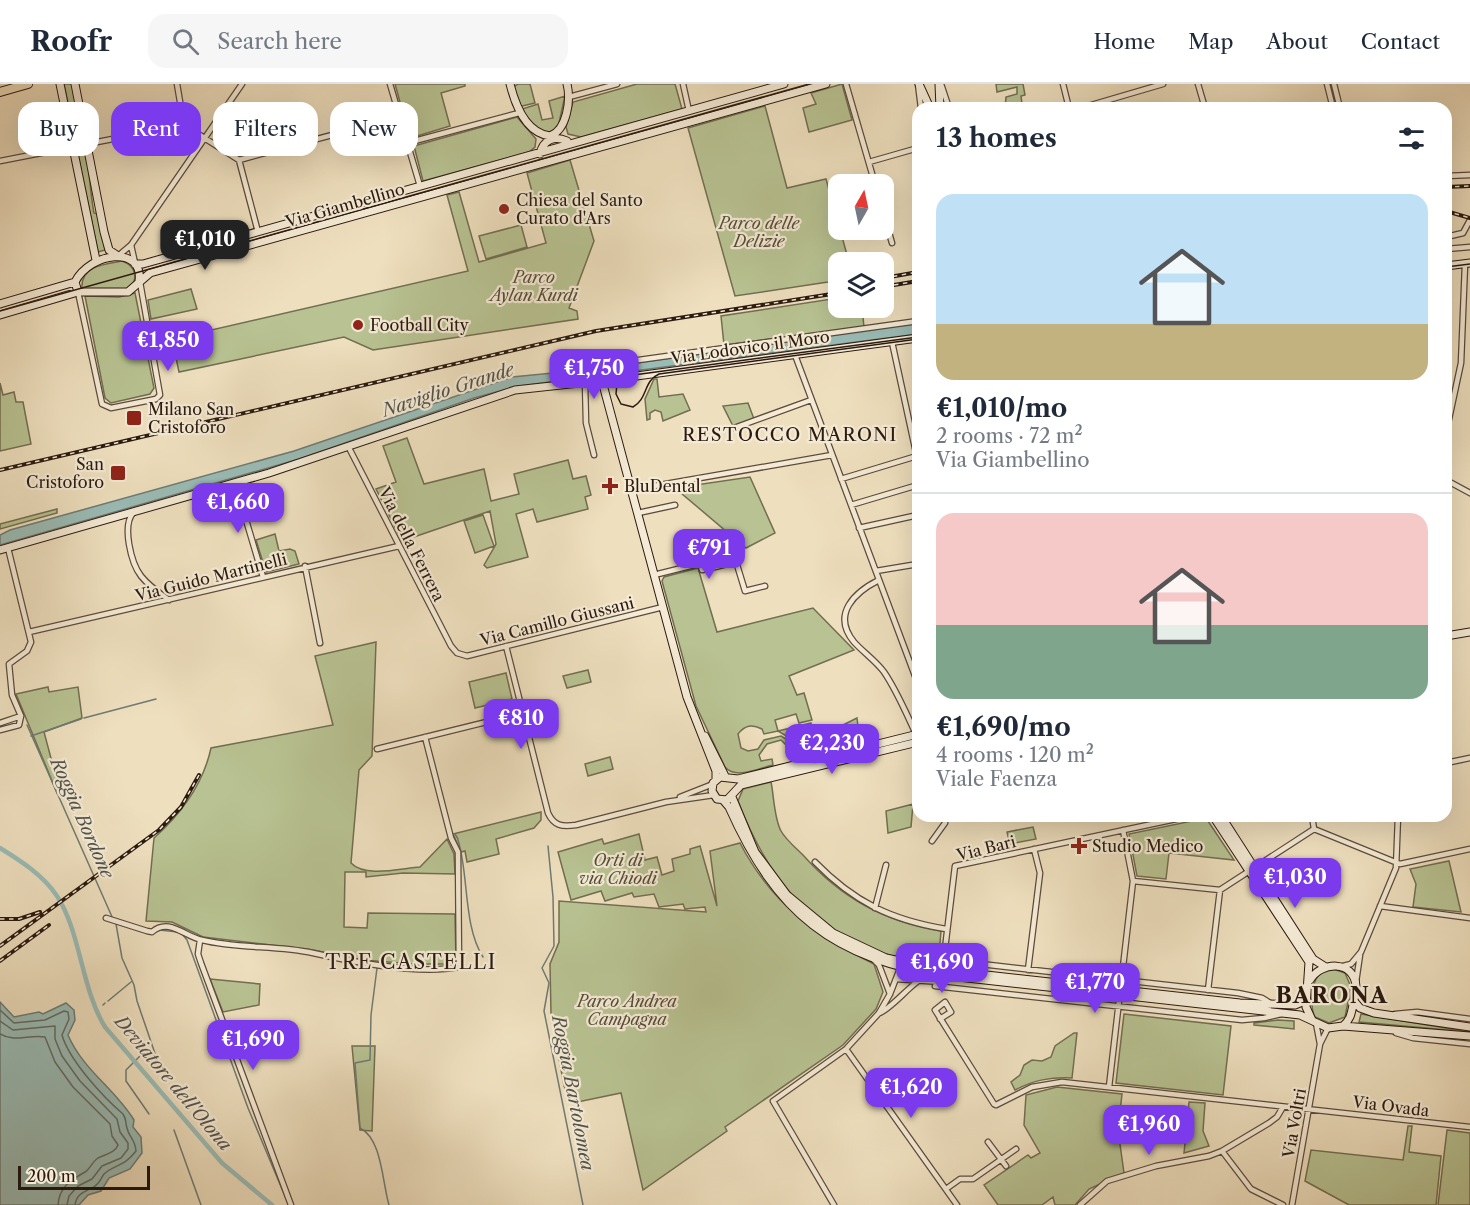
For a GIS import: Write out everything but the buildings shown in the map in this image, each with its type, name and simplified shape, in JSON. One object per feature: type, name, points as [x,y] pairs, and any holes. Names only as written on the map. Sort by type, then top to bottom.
[{"type":"main road","points":[[0,92],[26,84]]},
{"type":"street","points":[[60,84],[63,102]]},
{"type":"street","points":[[75,84],[78,102]]},
{"type":"street","points":[[177,84],[180,102]]},
{"type":"street","points":[[0,304],[75,282],[83,269],[96,260],[118,256],[131,245],[242,84]]},
{"type":"street","points":[[390,84],[395,102]]},
{"type":"street","points":[[510,84],[519,113],[536,130],[540,138],[541,164]]},
{"type":"street","points":[[536,130],[550,136],[562,125],[569,98],[567,84]]},
{"type":"street","points":[[569,98],[617,84]]},
{"type":"street","points":[[683,84],[689,111],[784,84]]},
{"type":"street","name":"Via Giambellino","points":[[0,315],[78,292],[123,293],[132,290],[150,273],[826,84]]},
{"type":"street","points":[[846,84],[872,174]]},
{"type":"street","points":[[918,84],[920,102]]},
{"type":"street","points":[[918,84],[927,102]]},
{"type":"street","points":[[940,84],[940,102]]},
{"type":"street","points":[[940,84],[947,102]]},
{"type":"street","points":[[1063,84],[1068,102]]},
{"type":"street","points":[[1102,102],[1163,84]]},
{"type":"street","points":[[1198,84],[1203,102]]},
{"type":"street","points":[[1327,84],[1332,102]]},
{"type":"street","points":[[1334,84],[1338,102]]},
{"type":"street","name":"Via Giambellino","points":[[135,264],[142,264],[420,186],[540,150],[552,139],[568,142],[689,111]]},
{"type":"street","points":[[418,140],[519,113]]},
{"type":"street","points":[[562,125],[574,154]]},
{"type":"street","points":[[201,135],[239,160],[258,232]]},
{"type":"street","points":[[239,160],[330,136]]},
{"type":"street","points":[[869,162],[912,150]]},
{"type":"street","points":[[0,161],[26,156]]},
{"type":"street","points":[[74,156],[96,260]]},
{"type":"street","points":[[75,282],[102,404],[111,408],[156,399],[160,395],[139,281],[140,270],[135,264],[110,250],[104,232],[88,156]]},
{"type":"street","points":[[411,156],[420,186]]},
{"type":"street","points":[[1452,176],[1470,175]]},
{"type":"street","points":[[1452,236],[1463,233],[1470,220]]},
{"type":"street","points":[[131,245],[135,264]]},
{"type":"street","points":[[1452,248],[1470,247]]},
{"type":"street","points":[[1452,265],[1468,263],[1465,355],[1452,408]]},
{"type":"street","points":[[610,364],[912,322]]},
{"type":"street","name":"Via Lodovico il Moro","points":[[0,550],[8,546],[128,516],[515,390],[602,381],[912,340]]},
{"type":"street","points":[[892,342],[912,436]]},
{"type":"street","points":[[795,355],[912,668]]},
{"type":"street","points":[[602,381],[696,721],[716,771],[714,795]]},
{"type":"street","points":[[585,382],[586,423],[594,455]]},
{"type":"street","points":[[734,428],[811,400]]},
{"type":"street","name":"Via della Ferrera","points":[[348,446],[457,652]]},
{"type":"street","points":[[631,490],[832,455]]},
{"type":"street","points":[[841,479],[912,460]]},
{"type":"street","points":[[234,483],[263,577]]},
{"type":"street","points":[[1452,483],[1470,493]]},
{"type":"street","points":[[851,506],[912,487]]},
{"type":"street","points":[[638,513],[675,505]]},
{"type":"street","points":[[128,516],[128,532],[136,568],[152,587],[169,600]]},
{"type":"street","points":[[859,528],[912,516]]},
{"type":"street","points":[[0,730],[19,725],[21,716],[12,695],[9,664],[30,647],[29,632],[8,546]]},
{"type":"street","name":"Via Guido Martinelli","points":[[29,632],[304,566],[399,546]]},
{"type":"street","points":[[654,575],[734,555],[745,591],[765,586]]},
{"type":"street","points":[[876,571],[912,565]]},
{"type":"street","points":[[304,566],[320,643]]},
{"type":"street","points":[[879,580],[853,597],[847,609],[846,623],[852,639],[877,662],[890,681],[912,726]]},
{"type":"street","name":"Via Camillo Giussani","points":[[457,652],[467,656],[663,607]]},
{"type":"street","points":[[1452,635],[1470,632]]},
{"type":"street","points":[[506,646],[549,814],[558,825],[576,825],[666,802],[714,795],[729,807],[754,860],[779,894],[821,931],[879,965],[890,994]]},
{"type":"street","points":[[377,749],[523,713]]},
{"type":"street","points":[[0,723],[21,716]]},
{"type":"street","points":[[696,721],[736,789]]},
{"type":"street","points":[[106,918],[152,932],[160,926],[174,928],[200,940],[314,953],[364,964],[459,967],[458,852],[451,838],[425,737]]},
{"type":"street","points":[[666,802],[729,778],[912,737]]},
{"type":"street","points":[[723,800],[732,797],[741,785],[912,737]]},
{"type":"street","points":[[1452,762],[1470,758]]},
{"type":"street","points":[[732,797],[755,852],[791,899],[816,921],[844,940],[902,966]]},
{"type":"street","points":[[932,841],[945,822]]},
{"type":"street","name":"Via Bari","points":[[942,973],[954,867],[1161,822]]},
{"type":"street","points":[[1218,822],[1252,868],[1313,959],[1324,966],[1340,967],[1352,964],[1361,952]]},
{"type":"street","points":[[1225,822],[1309,962],[1308,1012],[1315,1022]]},
{"type":"street","points":[[1313,822],[1314,828]]},
{"type":"street","points":[[1342,1026],[1351,1016],[1361,952],[1397,863],[1398,822]]},
{"type":"street","points":[[1133,880],[1220,890],[1314,828]]},
{"type":"street","points":[[1314,828],[1397,863],[1470,849]]},
{"type":"street","points":[[1109,1087],[1133,880],[1123,830]]},
{"type":"street","points":[[1028,970],[1040,873],[1034,849]]},
{"type":"street","points":[[815,862],[840,887],[875,908],[902,921],[946,929]]},
{"type":"street","points":[[875,908],[886,865]]},
{"type":"street","points":[[1208,990],[1220,890]]},
{"type":"street","points":[[1380,906],[1470,918]]},
{"type":"street","points":[[200,940],[198,954],[201,963],[291,1205]]},
{"type":"street","points":[[834,1205],[773,1101],[846,1049],[879,1013],[890,994],[906,956],[910,954],[1028,970],[1252,995],[1270,1003]]},
{"type":"street","points":[[872,959],[942,973],[1300,1015],[1328,1028],[1342,1026],[1470,1036]]},
{"type":"street","points":[[1310,980],[1324,966]]},
{"type":"street","points":[[1340,967],[1350,973],[1356,985]]},
{"type":"street","points":[[879,1013],[884,1012],[901,993],[917,982],[939,983],[942,973]]},
{"type":"street","points":[[896,979],[1242,1020],[1270,1017],[1282,1013]]},
{"type":"street","points":[[890,994],[901,993]]},
{"type":"street","points":[[1120,993],[1250,1004],[1295,1005],[1307,1000]]},
{"type":"street","points":[[1354,1001],[1366,1011],[1383,1015],[1470,1027]]},
{"type":"street","points":[[1383,1015],[1417,1012],[1470,1018]]},
{"type":"street","name":"Via Ovada","points":[[940,1019],[996,1105],[1024,1090],[1048,1083],[1109,1087],[1470,1127]]},
{"type":"street","name":"Via Voltri","points":[[1315,1022],[1320,1044]]},
{"type":"street","name":"Via Voltri","points":[[1292,1205],[1320,1044],[1328,1028]]},
{"type":"street","points":[[1385,1029],[1413,1038],[1470,1044]]},
{"type":"street","points":[[846,1049],[957,1205]]},
{"type":"street","points":[[1080,1205],[1107,1181],[1156,1166],[1209,1156],[1222,1151],[1269,1123],[1277,1117],[1283,1107]]},
{"type":"street","points":[[988,1142],[1006,1166]]},
{"type":"street","points":[[946,1189],[960,1179],[973,1179],[1016,1149]]},
{"type":"street","points":[[1222,1151],[1251,1189],[1283,1205]]},
{"type":"green space","points":[[64,84],[72,84],[75,102],[68,102]]},
{"type":"green space","points":[[395,84],[465,84],[465,86],[441,93],[450,126],[418,136],[418,102],[400,102]]},
{"type":"green space","points":[[518,84],[530,84],[535,103],[518,107],[513,87]]},
{"type":"green space","points":[[637,84],[675,84],[682,109],[581,137],[568,134],[566,127],[573,102]]},
{"type":"green space","points":[[842,84],[852,120],[809,132],[803,108],[816,104],[811,93]]},
{"type":"green space","points":[[996,84],[1023,84],[1025,95],[1021,96],[1022,102],[1006,102],[1006,97],[1017,94],[1017,87],[997,92]]},
{"type":"green space","points":[[565,96],[558,127],[551,134],[541,132],[519,110],[538,104],[542,120],[553,118],[549,101]]},
{"type":"green space","name":"Parco delle Delizie","points":[[765,106],[787,188],[826,179],[828,240],[843,240],[846,252],[828,252],[828,282],[735,296],[688,128]]},
{"type":"green space","points":[[517,117],[536,139],[535,147],[529,152],[423,181],[417,156],[418,145]]},
{"type":"green space","points":[[78,156],[86,156],[94,213],[98,214],[105,250],[98,252]]},
{"type":"green space","name":"Parco Aylan Kurdi","points":[[570,160],[594,241],[569,308],[577,311],[578,319],[373,350],[344,337],[179,372],[172,339],[468,271],[447,195],[459,192],[479,262],[546,243],[527,173]]},
{"type":"green space","points":[[521,225],[527,247],[486,259],[479,236]]},
{"type":"green space","points":[[122,261],[133,269],[135,277],[129,289],[82,289],[82,281],[89,271],[101,265]]},
{"type":"green space","points":[[191,289],[197,309],[151,319],[148,300]]},
{"type":"green space","points":[[135,293],[154,388],[150,394],[111,403],[105,398],[85,296],[119,297]]},
{"type":"green space","points":[[828,300],[828,318],[863,318],[864,327],[724,345],[721,316]]},
{"type":"green space","points":[[654,379],[657,379],[659,397],[683,394],[690,410],[663,421],[661,412],[655,410],[650,413],[650,419],[647,420],[645,399]]},
{"type":"green space","points":[[0,383],[3,395],[14,392],[16,402],[23,402],[31,444],[0,451]]},
{"type":"green space","points":[[748,403],[754,419],[733,426],[723,406]]},
{"type":"green space","points":[[407,438],[424,484],[484,469],[491,501],[519,494],[514,474],[568,460],[573,479],[586,476],[591,495],[585,497],[588,509],[537,522],[533,509],[516,514],[528,557],[487,568],[484,565],[496,544],[490,511],[402,541],[376,489],[396,482],[383,446]]},
{"type":"green space","points":[[750,477],[775,533],[746,548],[675,488]]},
{"type":"green space","points":[[57,509],[57,513],[0,529],[0,524]]},
{"type":"green space","points":[[483,515],[494,546],[475,553],[464,521]]},
{"type":"green space","points":[[275,534],[279,551],[290,549],[295,551],[299,564],[266,572],[256,540]]},
{"type":"green space","points":[[698,568],[717,632],[813,608],[854,650],[789,676],[797,695],[804,693],[812,720],[799,723],[796,714],[775,720],[778,731],[764,734],[762,729],[752,726],[746,727],[738,734],[741,748],[748,751],[758,749],[764,740],[781,736],[794,744],[797,756],[789,756],[786,745],[781,740],[767,744],[759,755],[761,761],[772,759],[773,765],[741,773],[735,773],[725,767],[696,706],[662,581],[664,577]]},
{"type":"green space","points":[[376,642],[372,756],[359,770],[351,863],[357,868],[374,871],[420,867],[447,839],[454,854],[455,874],[403,873],[366,877],[366,872],[345,872],[344,927],[367,928],[368,913],[455,914],[456,964],[414,964],[363,960],[313,950],[203,937],[172,922],[146,921],[154,838],[174,819],[190,798],[203,774],[211,748],[333,725],[315,656]]},
{"type":"green space","points":[[588,670],[591,682],[567,688],[563,676]]},
{"type":"green space","points":[[506,673],[512,699],[475,708],[469,682]]},
{"type":"green space","points":[[48,687],[49,692],[78,687],[82,718],[44,732],[60,792],[57,793],[16,694]]},
{"type":"green space","points":[[857,718],[860,744],[846,747],[846,744],[854,742],[852,734],[832,739],[834,746],[827,748],[827,733]]},
{"type":"green space","points":[[811,723],[812,731],[799,735],[800,744],[778,731]]},
{"type":"green space","points":[[610,757],[613,769],[588,776],[585,764]]},
{"type":"green space","points":[[771,782],[779,826],[791,844],[833,884],[865,906],[901,921],[941,931],[939,954],[909,949],[898,958],[867,947],[841,934],[797,900],[764,857],[738,801],[743,789]]},
{"type":"green space","points":[[912,804],[911,827],[888,833],[886,811]]},
{"type":"green space","points":[[541,812],[541,820],[534,828],[496,839],[499,854],[467,862],[465,851],[461,852],[453,834]]},
{"type":"green space","points":[[1187,822],[1209,822],[1234,860],[1169,853],[1166,879],[1137,876],[1129,834]]},
{"type":"green space","points":[[1033,827],[1036,839],[1010,844],[1007,832]]},
{"type":"green space","name":"Parco Andrea Campagna","points":[[639,834],[645,860],[657,857],[662,875],[674,871],[672,859],[690,854],[690,849],[700,846],[717,906],[710,851],[740,843],[766,883],[796,915],[833,941],[874,964],[883,992],[876,1009],[843,1045],[725,1127],[727,1131],[643,1190],[621,1093],[573,1103],[564,1086],[551,1014],[550,964],[559,942],[559,901],[706,912],[705,907],[685,909],[683,904],[659,907],[654,894],[634,897],[632,893],[605,901],[601,891],[571,900],[558,852],[602,839],[604,844]]},
{"type":"green space","points":[[1449,861],[1461,912],[1413,907],[1416,884],[1410,869]]},
{"type":"green space","points":[[1333,969],[1345,973],[1351,987],[1345,1017],[1329,1023],[1315,1017],[1312,996],[1314,984],[1319,975]]},
{"type":"green space","points":[[210,979],[260,984],[259,1005],[223,1012]]},
{"type":"green space","points":[[1124,1014],[1231,1026],[1223,1095],[1116,1083]]},
{"type":"green space","points":[[1361,1014],[1470,1032],[1359,1022]]},
{"type":"green space","points":[[1294,1021],[1294,1029],[1254,1025],[1254,1023]]},
{"type":"green space","points":[[1077,1033],[1072,1078],[1042,1080],[1015,1090],[1011,1082],[1020,1075],[1024,1065],[1032,1060],[1042,1061],[1051,1057],[1055,1046]]},
{"type":"green space","points":[[352,1046],[375,1046],[372,1131],[360,1130]]},
{"type":"green space","points":[[1057,1087],[1122,1094],[1118,1130],[1124,1173],[1089,1189],[1075,1205],[1055,1205],[1053,1197],[1042,1205],[998,1205],[984,1185],[1028,1155],[1031,1158],[1040,1153],[1024,1125],[1026,1095]]},
{"type":"green space","points":[[1189,1102],[1205,1103],[1203,1131],[1209,1146],[1184,1153]]},
{"type":"green space","points":[[1408,1126],[1412,1126],[1409,1152],[1441,1156],[1436,1205],[1349,1205],[1305,1181],[1311,1150],[1403,1160]]},
{"type":"green space","points":[[1447,1130],[1470,1133],[1470,1205],[1438,1205]]},
{"type":"water","points":[[912,324],[912,335],[519,386],[474,398],[299,459],[0,545],[0,535],[10,530],[294,451],[512,377],[594,369]]},
{"type":"water","points":[[0,1002],[14,1017],[39,1012],[43,1014],[66,1003],[74,1010],[75,1020],[68,1035],[74,1047],[90,1069],[126,1109],[134,1120],[133,1127],[141,1137],[142,1153],[130,1169],[109,1178],[101,1191],[88,1195],[79,1205],[0,1205]]},
{"type":"waterway","points":[[84,718],[156,699]]},
{"type":"waterway","points":[[31,736],[81,719]]},
{"type":"waterway","name":"Roggia Bordone","points":[[27,725],[113,919]]},
{"type":"waterway","points":[[455,834],[458,839]]},
{"type":"waterway","points":[[458,840],[472,931],[483,957]]},
{"type":"waterway","name":"Roggia Bartolomea","points":[[548,846],[553,897],[554,946],[542,968],[549,983],[544,1011],[583,1205]]},
{"type":"waterway","name":"Deviatore dell'Olona","points":[[0,848],[24,863],[57,896],[71,927],[91,995],[105,1027],[222,1163],[272,1205]]},
{"type":"waterway","name":"Roggia Bordone","points":[[116,924],[122,958],[134,985],[137,1001],[161,1071]]},
{"type":"waterway","points":[[159,930],[178,932]]},
{"type":"waterway","points":[[182,934],[187,940],[248,1108],[287,1201]]},
{"type":"waterway","points":[[380,967],[377,968],[371,1015],[370,1060],[355,1063],[360,1128],[373,1141],[377,1151],[389,1205]]},
{"type":"waterway","name":"Roggia Bordone","points":[[108,1001],[131,982]]},
{"type":"waterway","name":"Roggia Bordone","points":[[140,1056],[126,1070],[126,1081],[149,1114]]},
{"type":"waterway","name":"Roggia Bordone","points":[[174,1130],[201,1205]]},
{"type":"tram line","points":[[0,311],[809,84]]},
{"type":"tram line","points":[[1452,266],[1470,264]]},
{"type":"tram line","points":[[912,338],[626,376],[617,383],[616,394],[621,404],[633,407],[638,404],[650,381],[659,374],[912,340]]},
{"type":"railway","points":[[1452,187],[1470,186]]},
{"type":"railway","points":[[1452,213],[1470,218]]},
{"type":"railway","points":[[894,276],[912,273]]},
{"type":"railway","points":[[894,285],[912,282]]},
{"type":"railway","points":[[0,470],[596,331],[828,295]]},
{"type":"railway","points":[[0,946],[159,830],[181,807],[199,775]]},
{"type":"railway","points":[[0,919],[19,919],[40,912]]},
{"type":"railway","points":[[0,961],[49,925]]},
{"type":"place","name":"Chiesa del Santo Curato d'Ars","points":[[504,209]]},
{"type":"place","name":"Football City","points":[[358,325]]},
{"type":"place","name":"Milano San Cristoforo","points":[[134,418]]},
{"type":"place","name":"San Cristoforo","points":[[118,473]]},
{"type":"place","name":"BluDental","points":[[610,486]]},
{"type":"place","name":"Studio Medico","points":[[1079,846]]},
{"type":"district","name":"RESTOCCO MARONI","points":[[790,435]]},
{"type":"district","name":"TRE CASTELLI","points":[[411,962]]},
{"type":"district","name":"BARONA","points":[[1332,995]]},
{"type":"water label","name":"Naviglio Grande","points":[[448,390]]},
{"type":"park label","name":"Orti di via Chiodi","points":[[618,869]]}]
